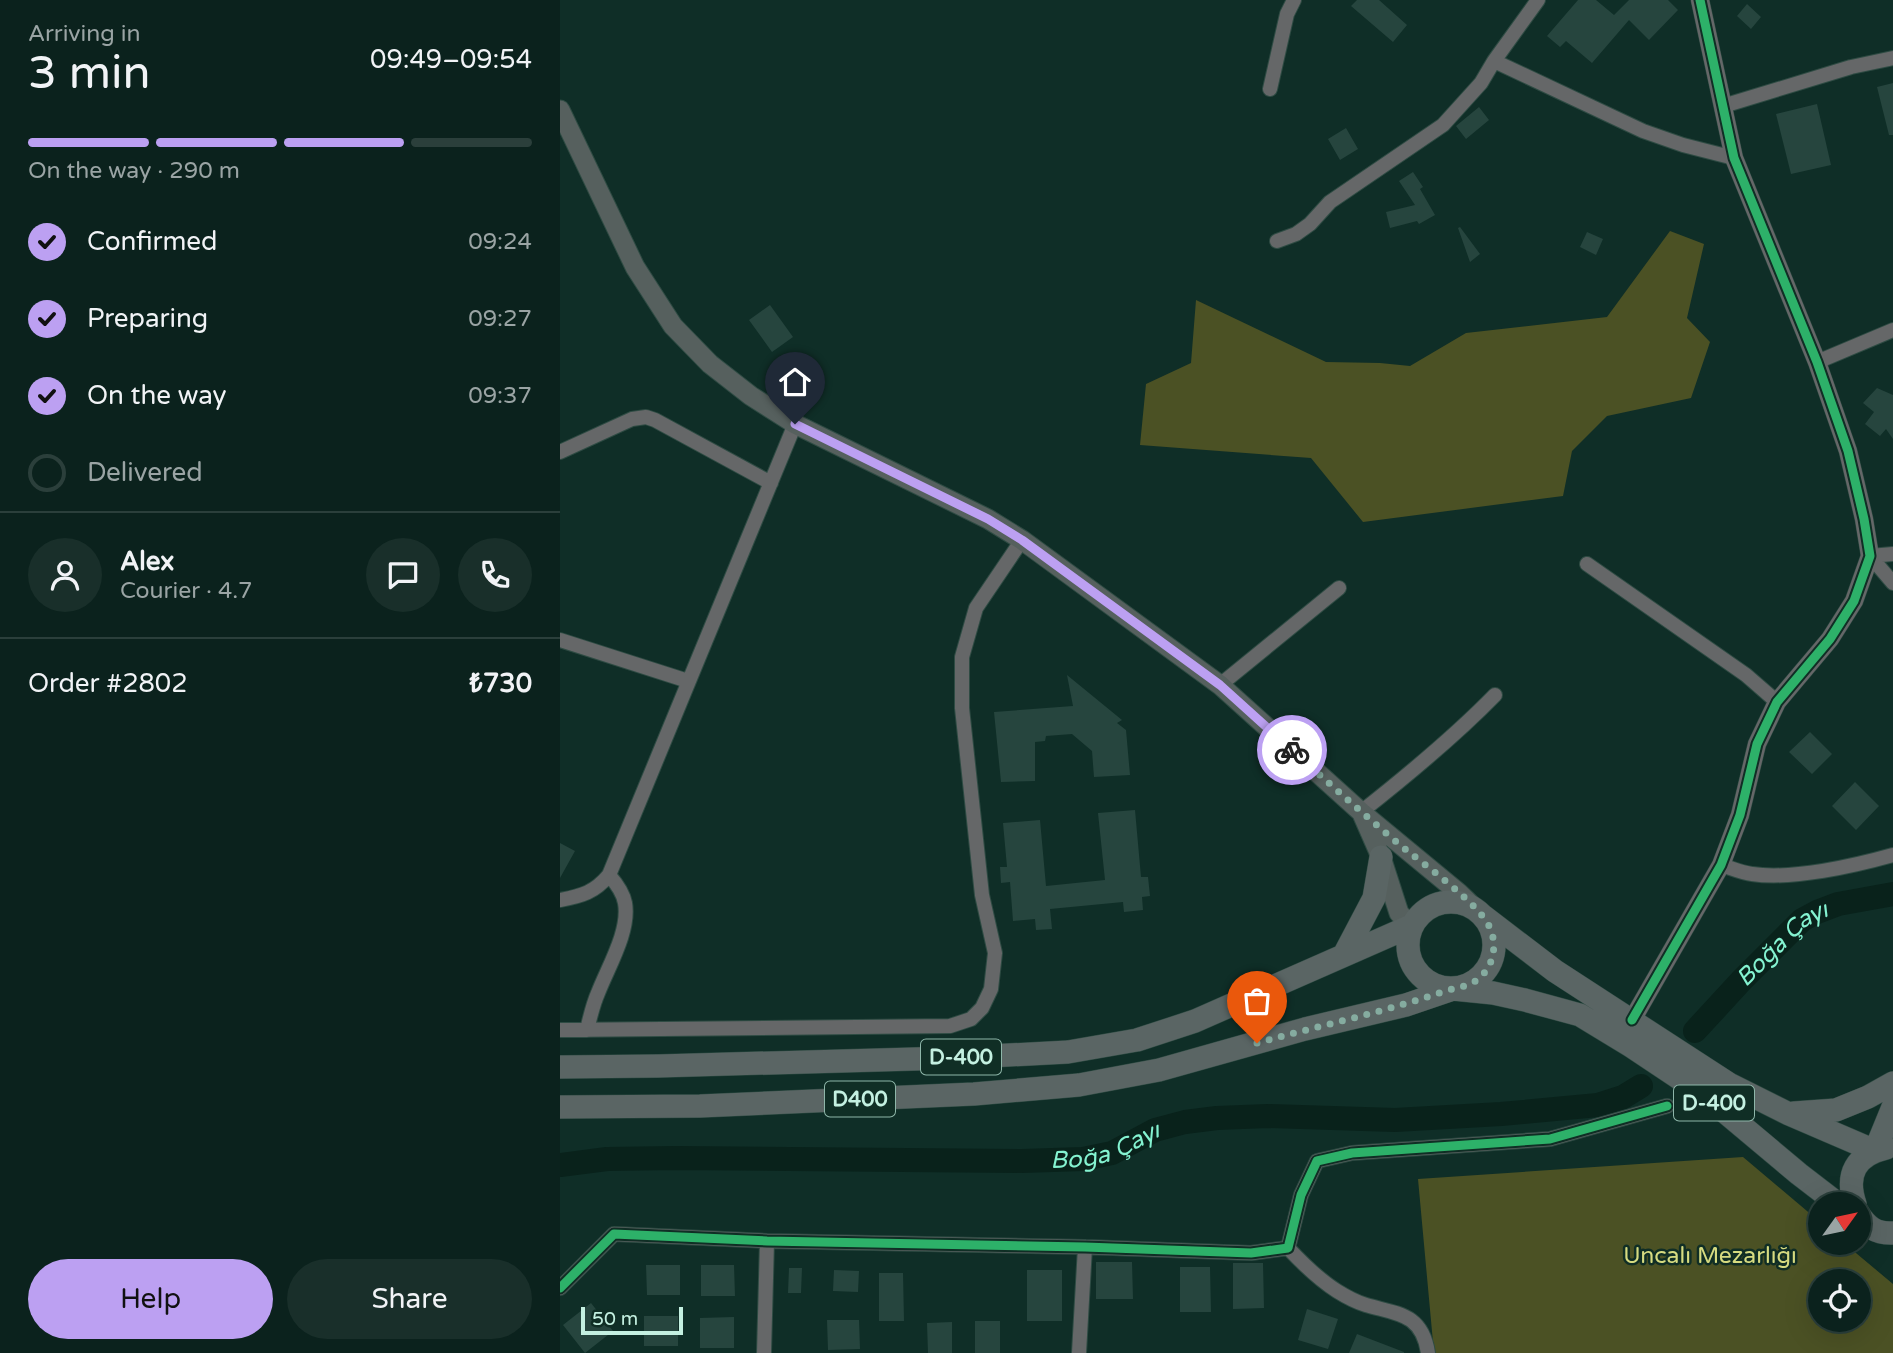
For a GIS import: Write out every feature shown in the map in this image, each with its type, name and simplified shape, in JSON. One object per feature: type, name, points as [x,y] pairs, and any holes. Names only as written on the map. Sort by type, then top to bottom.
[{"type":"highway","points":[[1345,955],[1374,898],[1381,858]]},
{"type":"highway","name":"D-400","points":[[560,1066],[936,1058],[1068,1052],[1137,1040],[1195,1021],[1411,926],[1428,908],[1448,901],[1471,907],[1555,971],[1729,1084],[1789,1114]]},
{"type":"highway","points":[[1411,926],[1407,943],[1408,954],[1417,973],[1432,984],[1453,989],[1475,981],[1489,966],[1494,940],[1490,926],[1483,916]]},
{"type":"highway","name":"D-400","points":[[1159,1070],[1306,1029],[1406,1005],[1453,989],[1493,993],[1580,1015],[1706,1097],[1822,1192]]},
{"type":"highway","name":"D400","points":[[560,1107],[700,1106],[974,1094],[1079,1085],[1159,1070]]},
{"type":"highway","points":[[1789,1114],[1836,1110],[1893,1083]]},
{"type":"highway","points":[[1884,1149],[1893,1107]]},
{"type":"highway","points":[[1789,1114],[1884,1149]]},
{"type":"highway","points":[[1852,1192],[1851,1181],[1854,1169],[1860,1161],[1884,1149]]},
{"type":"highway","points":[[1871,1224],[1893,1244]]},
{"type":"main road","points":[[560,110],[635,267],[673,326],[710,364],[751,396],[795,424],[988,519],[1022,540],[1220,685],[1361,812],[1483,916]]},
{"type":"main road","points":[[1361,812],[1381,858],[1399,913],[1411,926]]},
{"type":"street","points":[[1270,89],[1287,14],[1294,0]]},
{"type":"street","points":[[1277,241],[1296,234],[1331,202],[1443,125],[1481,83],[1538,0]]},
{"type":"street","points":[[1632,1020],[1721,864],[1740,815],[1757,744],[1777,702],[1830,639],[1854,601],[1870,556],[1847,451],[1817,362],[1734,158],[1700,0]]},
{"type":"street","points":[[1723,106],[1893,58]]},
{"type":"street","points":[[1494,61],[1643,131],[1734,158]]},
{"type":"street","points":[[1817,362],[1893,330]]},
{"type":"street","points":[[560,452],[632,419],[646,417],[771,483]]},
{"type":"street","points":[[560,900],[590,892],[601,885],[609,874],[795,424]]},
{"type":"street","points":[[560,1030],[950,1026],[971,1019],[982,1008],[991,989],[995,953],[982,895],[962,708],[962,657],[976,608],[1022,540]]},
{"type":"street","points":[[1870,556],[1893,554]]},
{"type":"street","points":[[1870,556],[1893,583]]},
{"type":"street","points":[[1587,564],[1746,675],[1777,702]]},
{"type":"street","points":[[1220,685],[1339,588]]},
{"type":"street","points":[[560,640],[688,681]]},
{"type":"street","points":[[1361,812],[1428,758],[1495,695]]},
{"type":"street","points":[[1721,864],[1752,874],[1790,874],[1857,865],[1893,856]]},
{"type":"street","points":[[587,1030],[597,995],[625,922],[625,904],[620,889],[609,874]]},
{"type":"street","points":[[1288,1248],[1301,1195],[1317,1161],[1352,1153],[1550,1139],[1667,1106]]},
{"type":"street","points":[[560,1288],[614,1234],[767,1241],[1251,1253],[1288,1248]]},
{"type":"street","points":[[764,1353],[767,1241]]},
{"type":"street","points":[[1079,1353],[1085,1247]]},
{"type":"street","points":[[1288,1248],[1312,1274],[1337,1291],[1363,1304],[1408,1318],[1422,1332],[1428,1353]]},
{"type":"green space","points":[[1670,231],[1704,244],[1687,318],[1710,342],[1691,398],[1607,416],[1572,451],[1563,496],[1363,522],[1311,458],[1140,445],[1146,384],[1191,363],[1196,300],[1326,362],[1410,366],[1466,333],[1607,317]]},
{"type":"green space","name":"Uncalı Mezarlığı","points":[[1743,1157],[1808,1212],[1808,1255],[1858,1255],[1893,1284],[1893,1353],[1434,1353],[1418,1179]]},
{"type":"building","points":[[1357,0],[1379,0],[1407,25],[1393,42],[1351,6]]},
{"type":"building","points":[[1578,0],[1596,0],[1614,15],[1629,0],[1668,0],[1678,10],[1649,40],[1629,20],[1592,63],[1566,41],[1560,47],[1547,36]]},
{"type":"building","points":[[1747,4],[1761,17],[1751,29],[1737,16]]},
{"type":"building","points":[[1893,83],[1893,135],[1889,135],[1877,87]]},
{"type":"building","points":[[1817,104],[1831,165],[1791,174],[1776,114]]},
{"type":"building","points":[[1479,107],[1489,120],[1466,139],[1456,126]]},
{"type":"building","points":[[1346,128],[1358,149],[1340,160],[1328,139]]},
{"type":"building","points":[[1413,172],[1435,215],[1419,224],[1417,221],[1390,228],[1386,212],[1415,205],[1399,181]]},
{"type":"building","points":[[1460,227],[1480,254],[1470,262],[1458,228]]},
{"type":"building","points":[[1587,232],[1603,239],[1596,255],[1580,247]]},
{"type":"building","points":[[770,305],[793,337],[772,352],[749,320]]},
{"type":"building","points":[[1877,388],[1893,395],[1893,439],[1886,429],[1880,436],[1865,424],[1874,412],[1863,403]]},
{"type":"building","points":[[1067,675],[1122,720],[1117,723],[1126,730],[1130,775],[1094,777],[1092,751],[1072,734],[1046,736],[1045,741],[1035,742],[1035,781],[1001,782],[994,712],[1073,706]]},
{"type":"building","points":[[1810,732],[1832,754],[1812,774],[1789,752]]},
{"type":"building","points":[[1855,782],[1879,806],[1856,830],[1832,806]]},
{"type":"building","points":[[1135,810],[1141,877],[1148,877],[1150,896],[1142,897],[1143,910],[1124,912],[1123,902],[1050,909],[1052,929],[1036,930],[1035,919],[1013,921],[1010,882],[1001,883],[1000,867],[1007,867],[1003,823],[1040,820],[1046,886],[1105,880],[1098,813]]},
{"type":"building","points":[[560,843],[575,851],[560,878]]},
{"type":"building","points":[[1096,1262],[1132,1262],[1133,1299],[1096,1299]]},
{"type":"building","points":[[1233,1263],[1263,1263],[1264,1308],[1233,1309]]},
{"type":"building","points":[[646,1265],[680,1265],[680,1295],[647,1295]]},
{"type":"building","points":[[701,1265],[734,1265],[735,1296],[701,1296]]},
{"type":"building","points":[[1180,1267],[1210,1267],[1211,1312],[1180,1312]]},
{"type":"building","points":[[789,1268],[802,1268],[801,1293],[788,1293]]},
{"type":"building","points":[[834,1270],[859,1271],[858,1292],[833,1291]]},
{"type":"building","points":[[1027,1270],[1062,1270],[1062,1321],[1027,1321]]},
{"type":"building","points":[[879,1273],[903,1273],[904,1321],[879,1321]]},
{"type":"building","points":[[591,1303],[613,1331],[585,1353],[563,1325]]},
{"type":"building","points":[[1307,1309],[1338,1319],[1328,1349],[1298,1340]]},
{"type":"building","points":[[644,1316],[678,1316],[678,1346],[644,1346]]},
{"type":"building","points":[[734,1317],[734,1348],[700,1348],[700,1318]]},
{"type":"building","points":[[827,1320],[859,1320],[860,1349],[828,1350]]},
{"type":"building","points":[[975,1321],[1000,1321],[1000,1353],[975,1353]]},
{"type":"building","points":[[952,1322],[952,1353],[928,1353],[927,1323]]},
{"type":"building","points":[[1357,1334],[1404,1352],[1404,1353],[1349,1353]]},
{"type":"waterway","name":"Boğa Çayı","points":[[1695,1031],[1802,920],[1838,904],[1893,894]]},
{"type":"waterway","name":"Boğa Çayı","points":[[560,1165],[607,1159],[676,1158],[1022,1161],[1083,1159],[1112,1153],[1155,1130],[1185,1122],[1268,1116],[1395,1120],[1501,1114],[1598,1105],[1623,1097],[1641,1086]]},
{"type":"cycle path","points":[[1632,1020],[1721,865],[1740,815],[1757,744],[1777,702],[1830,639],[1854,601],[1870,556],[1848,451],[1817,362],[1734,158],[1700,0]]},
{"type":"cycle path","points":[[560,1288],[614,1234],[767,1241],[1251,1253],[1288,1248],[1301,1195],[1317,1161],[1352,1153],[1550,1139],[1667,1106]]},
{"type":"way so far","points":[[1257,1043],[1406,1005],[1464,987],[1485,973],[1494,949],[1490,926],[1483,916],[1292,750]]},
{"type":"route","points":[[795,424],[988,519],[1022,540],[1220,685],[1292,750]]}]
